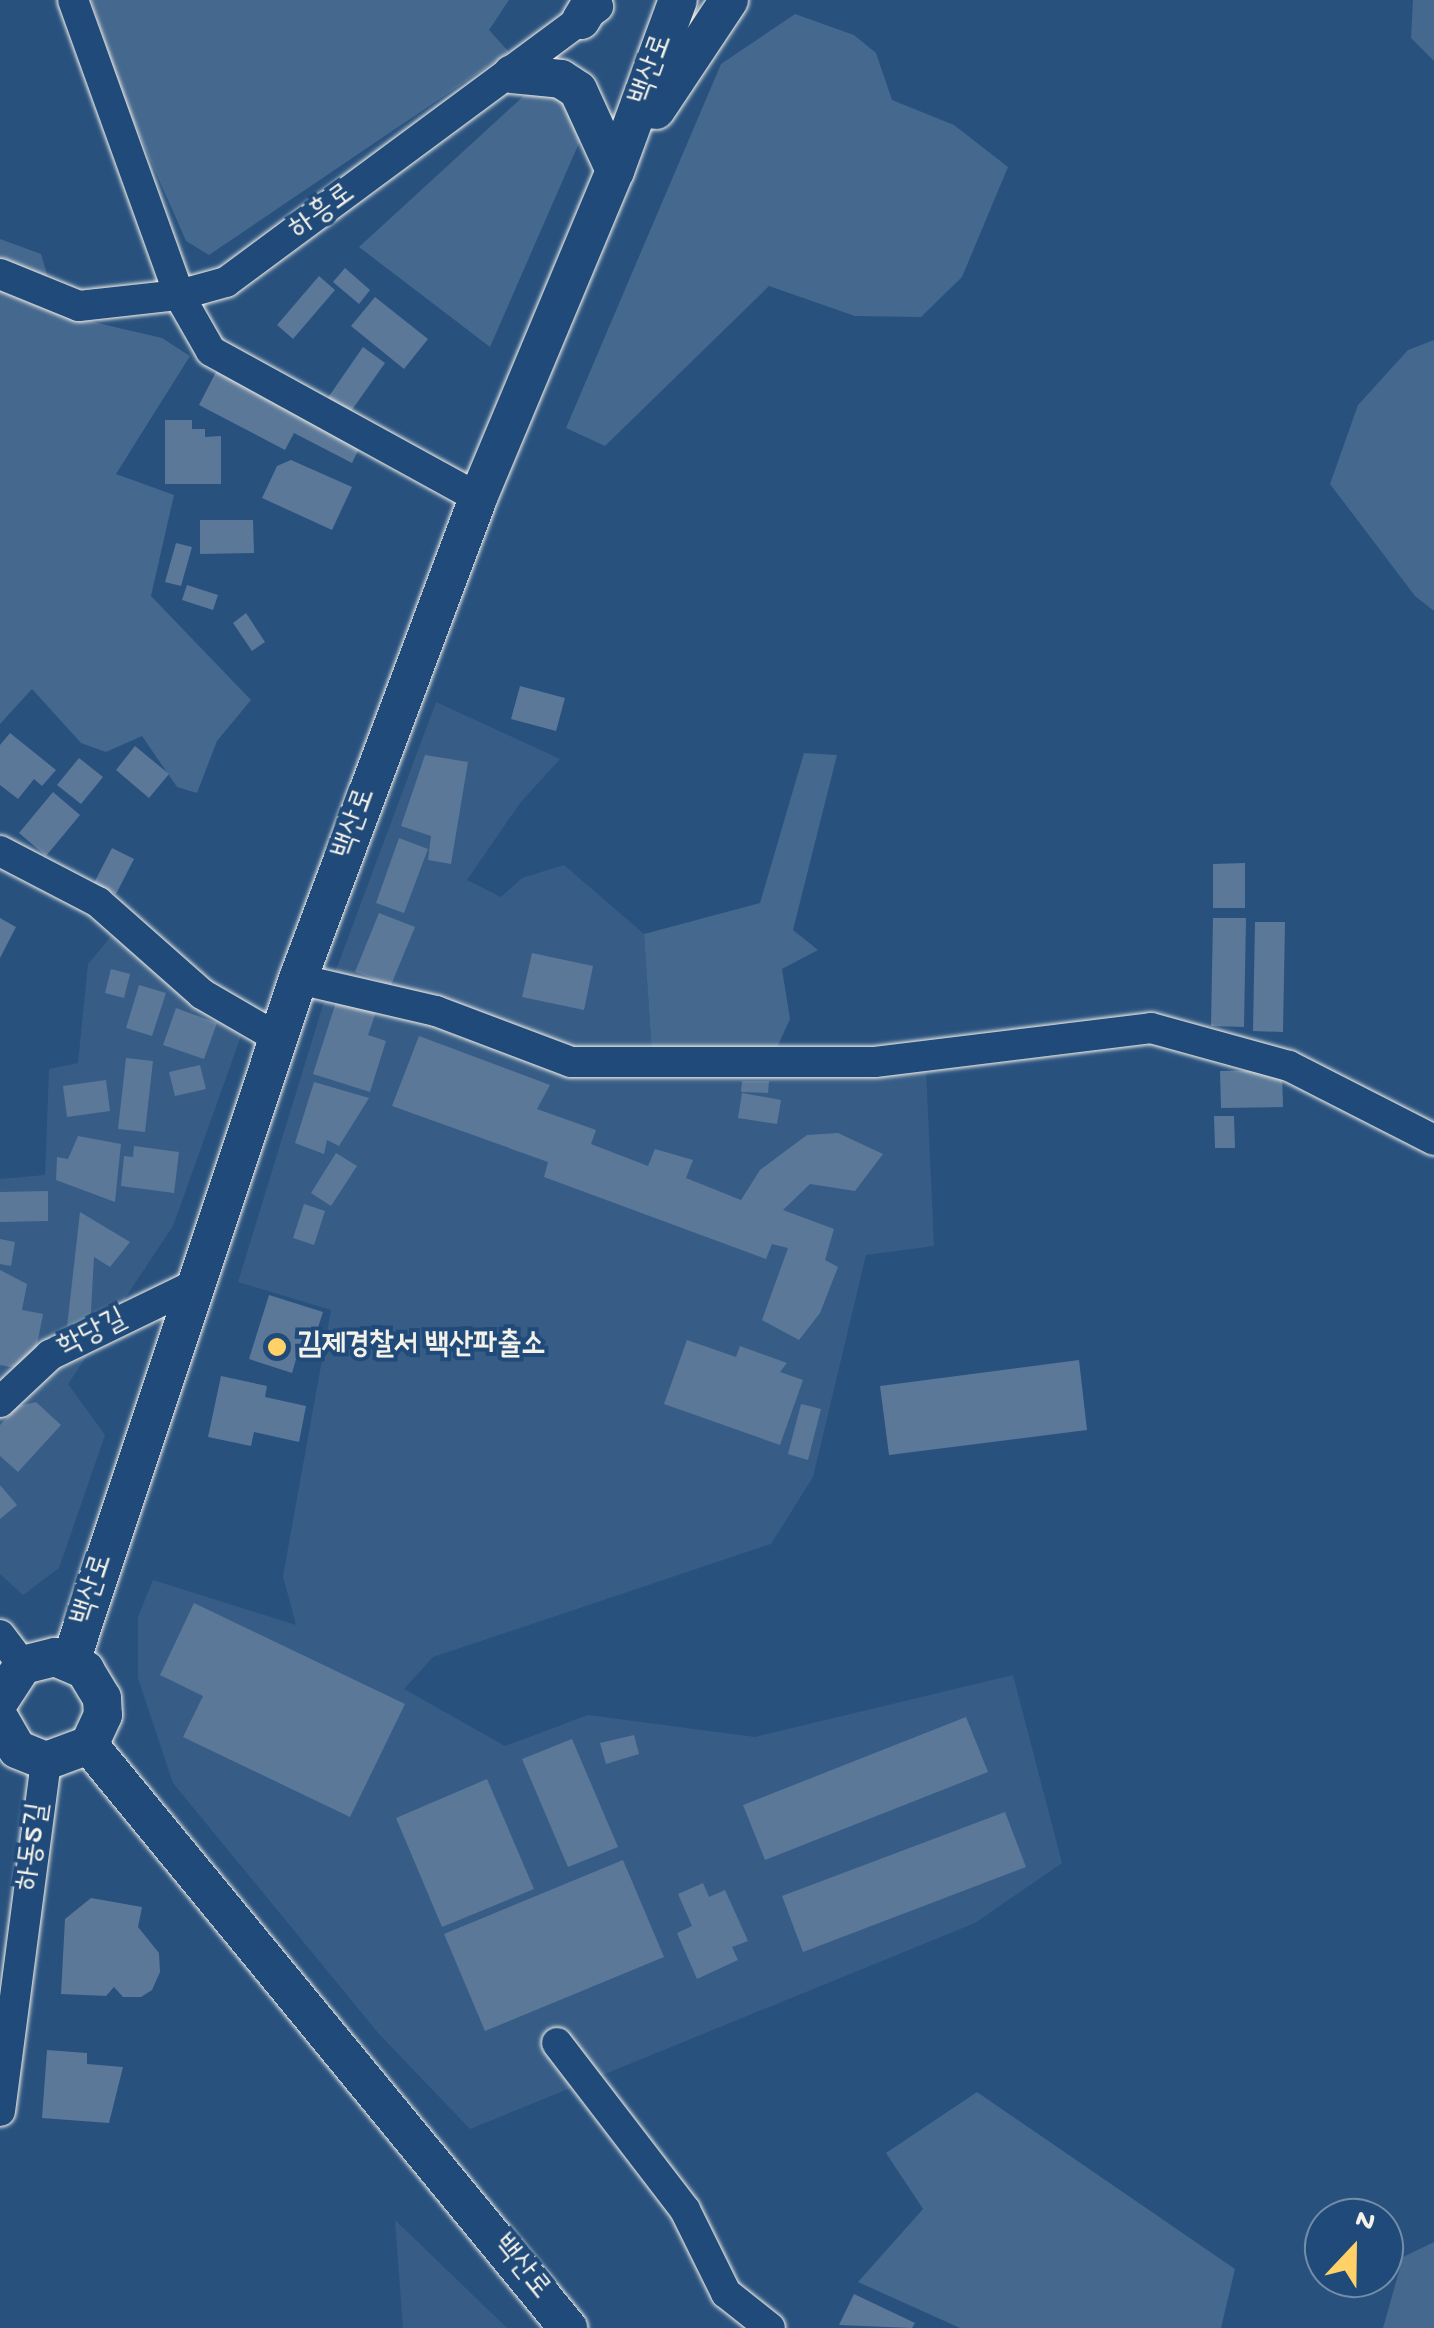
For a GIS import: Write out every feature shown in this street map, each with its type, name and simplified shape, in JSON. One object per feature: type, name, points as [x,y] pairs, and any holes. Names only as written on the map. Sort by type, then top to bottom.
[{"type":"main road","name":"백산로","points":[[71,1661],[298,979],[478,498],[616,171],[678,0]]},
{"type":"main road","points":[[616,171],[729,0]]},
{"type":"main road","points":[[512,74],[560,79],[578,90],[616,171]]},
{"type":"main road","points":[[0,1700],[11,1650],[71,1661],[86,1670],[102,1698],[103,1715],[90,1745],[46,1761],[17,1749],[0,1720]]},
{"type":"main road","name":"백산로","points":[[90,1745],[568,2328]]},
{"type":"street","points":[[73,0],[178,295],[211,351],[478,498]]},
{"type":"street","name":"하흥로","points":[[0,274],[78,306],[178,295],[226,282],[512,74],[594,7]]},
{"type":"street","points":[[0,850],[98,902],[202,994],[278,1038]]},
{"type":"street","points":[[298,979],[436,1011],[571,1062],[875,1062],[1151,1028],[1290,1066],[1434,1140]]},
{"type":"street","name":"학당길","points":[[0,1402],[50,1356],[196,1284]]},
{"type":"street","name":"하동5길","points":[[0,2111],[46,1761]]},
{"type":"street","points":[[557,2044],[685,2210],[726,2292],[770,2328]]},
{"type":"shaded area","points":[[91,0],[509,0],[489,30],[509,52],[209,255],[186,241],[125,102]]},
{"type":"shaded area","points":[[1413,0],[1434,0],[1434,61],[1411,38]]},
{"type":"shaded area","points":[[795,14],[854,35],[876,53],[892,100],[954,125],[1008,167],[962,277],[921,317],[855,316],[769,286],[605,446],[566,428],[721,64]]},
{"type":"shaded area","points":[[528,92],[557,96],[583,134],[490,347],[359,247]]},
{"type":"shaded area","points":[[0,239],[41,254],[59,314],[162,338],[190,356],[116,474],[174,495],[151,596],[251,700],[217,741],[197,793],[177,787],[142,736],[106,752],[81,743],[32,689],[0,724]]},
{"type":"shaded area","points":[[1434,340],[1434,611],[1415,596],[1330,484],[1358,405],[1408,350]]},
{"type":"shaded area","points":[[436,702],[560,759],[520,803],[467,880],[501,897],[522,878],[564,865],[644,934],[652,1055],[926,1069],[934,1246],[866,1255],[813,1477],[771,1544],[433,1657],[404,1689],[505,1746],[588,1715],[755,1737],[1013,1675],[1062,1863],[975,1923],[470,2129],[379,2034],[173,1783],[138,1678],[138,1617],[153,1580],[296,1625],[283,1576],[331,1310],[238,1282],[323,1005]]},
{"type":"shaded area","points":[[804,753],[837,755],[793,930],[818,950],[782,969],[790,1019],[774,1054],[652,1055],[644,934],[760,903]]},
{"type":"shaded area","points":[[113,934],[241,1036],[173,1226],[68,1384],[105,1435],[59,1568],[23,1595],[0,1574],[0,1179],[45,1175],[49,1069],[78,1063],[88,964]]},
{"type":"shaded area","points":[[977,2092],[1235,2269],[1221,2328],[960,2328],[858,2282],[923,2209],[886,2153]]},
{"type":"shaded area","points":[[395,2220],[507,2328],[403,2328]]},
{"type":"shaded area","points":[[1434,2242],[1434,2328],[1383,2328],[1391,2298],[1404,2298],[1404,2257]]},
{"type":"building","points":[[345,268],[370,290],[359,304],[333,282]]},
{"type":"building","points":[[319,276],[335,290],[293,339],[277,325]]},
{"type":"building","points":[[375,297],[428,339],[404,369],[351,326]]},
{"type":"building","points":[[363,347],[385,363],[347,417],[325,402]]},
{"type":"building","points":[[217,370],[361,445],[352,463],[294,433],[285,450],[199,405]]},
{"type":"building","points":[[165,420],[192,420],[192,429],[205,429],[205,437],[221,436],[221,484],[165,484]]},
{"type":"building","points":[[291,460],[352,487],[332,530],[262,498],[277,466]]},
{"type":"building","points":[[200,520],[253,520],[254,553],[200,554]]},
{"type":"building","points":[[176,543],[192,547],[181,586],[165,582]]},
{"type":"building","points":[[187,585],[218,595],[213,610],[182,600]]},
{"type":"building","points":[[246,613],[265,642],[252,651],[233,623]]},
{"type":"building","points":[[520,686],[565,698],[556,731],[511,719]]},
{"type":"building","points":[[10,733],[56,770],[42,786],[34,779],[18,799],[0,785],[0,745]]},
{"type":"building","points":[[135,746],[169,774],[149,798],[116,770]]},
{"type":"building","points":[[425,755],[468,762],[451,864],[428,860],[431,836],[401,826]]},
{"type":"building","points":[[79,758],[103,777],[81,804],[57,785]]},
{"type":"building","points":[[53,792],[80,815],[46,856],[19,833]]},
{"type":"building","points":[[399,838],[428,849],[404,913],[376,903]]},
{"type":"building","points":[[112,848],[134,859],[116,894],[94,883]]},
{"type":"building","points":[[1245,863],[1245,908],[1213,908],[1213,864]]},
{"type":"building","points":[[379,913],[415,927],[391,985],[355,972]]},
{"type":"building","points":[[0,918],[16,927],[0,958]]},
{"type":"building","points":[[1213,918],[1246,918],[1244,1027],[1211,1026]]},
{"type":"building","points":[[1255,922],[1285,922],[1283,1032],[1253,1031]]},
{"type":"building","points":[[532,953],[593,966],[584,1010],[522,997]]},
{"type":"building","points":[[111,969],[130,974],[124,998],[105,993]]},
{"type":"building","points":[[139,985],[166,993],[152,1036],[126,1028]]},
{"type":"building","points":[[337,999],[376,1012],[368,1035],[386,1041],[370,1092],[313,1074]]},
{"type":"building","points":[[176,1008],[217,1023],[204,1059],[163,1045]]},
{"type":"building","points":[[419,1036],[550,1085],[537,1109],[596,1130],[591,1144],[648,1166],[655,1149],[693,1160],[686,1178],[741,1200],[760,1170],[807,1135],[838,1133],[883,1154],[855,1191],[810,1184],[783,1210],[834,1229],[825,1260],[838,1267],[820,1313],[799,1340],[762,1320],[788,1248],[772,1244],[766,1259],[544,1177],[548,1162],[392,1106]]},
{"type":"building","points":[[126,1058],[153,1061],[145,1132],[118,1129]]},
{"type":"building","points":[[200,1065],[206,1089],[175,1096],[169,1072]]},
{"type":"building","points":[[1282,1070],[1283,1107],[1221,1108],[1220,1071]]},
{"type":"building","points":[[106,1080],[110,1111],[67,1117],[63,1086]]},
{"type":"building","points":[[742,1081],[769,1081],[768,1093],[741,1092]]},
{"type":"building","points":[[314,1082],[369,1098],[339,1146],[327,1140],[324,1154],[295,1143]]},
{"type":"building","points":[[742,1093],[781,1100],[777,1124],[738,1118]]},
{"type":"building","points":[[1214,1116],[1234,1116],[1235,1148],[1215,1148]]},
{"type":"building","points":[[78,1136],[121,1144],[115,1202],[56,1180],[57,1157],[68,1159]]},
{"type":"building","points":[[134,1146],[179,1152],[174,1193],[121,1186],[124,1156],[133,1157]]},
{"type":"building","points":[[336,1153],[357,1166],[331,1206],[311,1193]]},
{"type":"building","points":[[48,1191],[48,1221],[0,1222],[0,1192]]},
{"type":"building","points":[[304,1204],[325,1211],[314,1245],[293,1238]]},
{"type":"building","points":[[80,1212],[130,1242],[110,1267],[94,1257],[90,1329],[67,1327]]},
{"type":"building","points":[[0,1239],[15,1242],[11,1266],[0,1264]]},
{"type":"building","points":[[0,1270],[27,1284],[22,1310],[43,1314],[32,1371],[0,1365]]},
{"type":"building","points":[[269,1295],[323,1312],[312,1346],[301,1342],[292,1373],[249,1359]]},
{"type":"building","points":[[687,1340],[736,1357],[740,1346],[787,1363],[780,1372],[803,1380],[780,1445],[664,1404]]},
{"type":"building","points":[[1079,1360],[1087,1430],[889,1455],[880,1386]]},
{"type":"building","points":[[221,1376],[267,1386],[265,1397],[306,1406],[299,1442],[254,1432],[251,1446],[208,1437]]},
{"type":"building","points":[[36,1402],[61,1425],[18,1472],[0,1456],[0,1425],[18,1406]]},
{"type":"building","points":[[801,1404],[821,1409],[808,1460],[788,1454]]},
{"type":"building","points":[[0,1485],[17,1505],[0,1519]]},
{"type":"building","points":[[194,1603],[405,1704],[350,1817],[183,1737],[203,1696],[160,1675]]},
{"type":"building","points":[[966,1717],[988,1772],[765,1860],[743,1805]]},
{"type":"building","points":[[634,1735],[639,1754],[606,1764],[600,1743]]},
{"type":"building","points":[[572,1739],[618,1847],[568,1867],[522,1759]]},
{"type":"building","points":[[487,1779],[534,1889],[442,1927],[396,1818]]},
{"type":"building","points":[[1005,1812],[1026,1867],[803,1952],[782,1896]]},
{"type":"building","points":[[623,1860],[664,1957],[485,2031],[444,1934]]},
{"type":"building","points":[[703,1883],[709,1897],[725,1890],[748,1941],[732,1947],[738,1960],[697,1979],[677,1933],[692,1926],[678,1894]]},
{"type":"building","points":[[91,1898],[142,1907],[138,1927],[159,1953],[160,1972],[152,1990],[141,1997],[123,1997],[114,1987],[106,1996],[61,1994],[65,1919]]},
{"type":"building","points":[[47,2050],[87,2053],[87,2064],[123,2067],[109,2123],[42,2118]]},
{"type":"building","points":[[854,2294],[915,2323],[912,2328],[839,2325]]},
{"type":"place","name":"김제경찰서 백산파출소","points":[[277,1347]]}]
